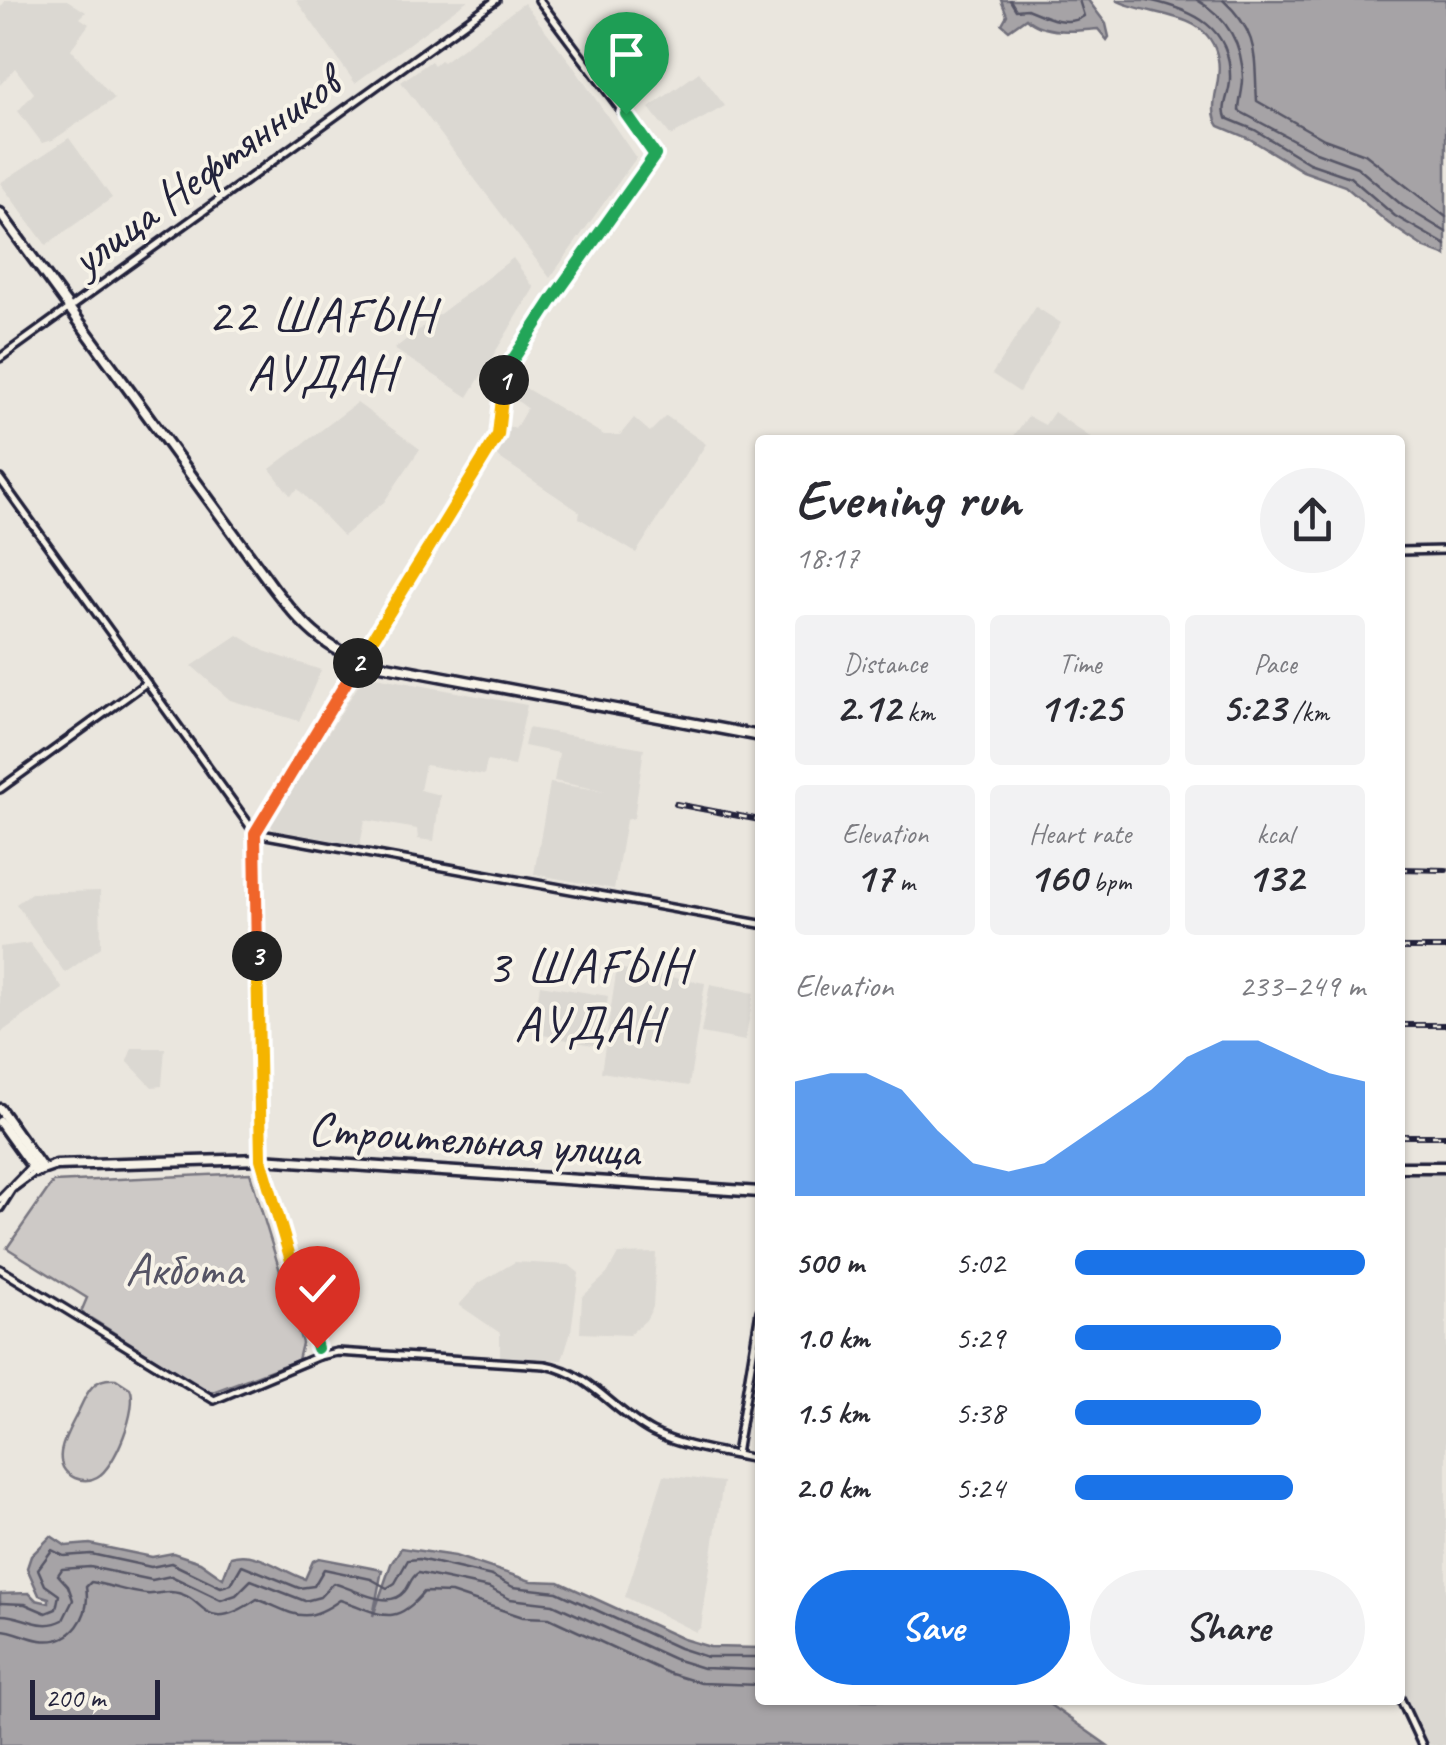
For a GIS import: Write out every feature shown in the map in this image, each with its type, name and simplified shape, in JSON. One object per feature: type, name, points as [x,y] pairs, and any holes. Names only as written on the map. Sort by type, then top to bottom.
[{"type":"main road","points":[[0,213],[300,621],[322,641],[359,660],[755,735]]},
{"type":"main road","points":[[0,1109],[37,1167]]},
{"type":"main road","points":[[0,1122],[37,1167]]},
{"type":"main road","name":"Строительная улица","points":[[37,1167],[261,1159],[755,1192]]},
{"type":"main road","points":[[1405,1167],[1446,1167]]},
{"type":"street","name":"улица Нефтянников","points":[[0,358],[496,0]]},
{"type":"street","points":[[319,1356],[261,1159],[255,833],[498,435],[504,380],[512,361],[655,155],[539,0]]},
{"type":"street","points":[[0,479],[255,833],[755,923]]},
{"type":"street","points":[[1405,551],[1446,550]]},
{"type":"street","points":[[0,788],[146,683]]},
{"type":"street","points":[[0,1199],[37,1167]]},
{"type":"street","points":[[0,1208],[12,1189],[37,1167]]},
{"type":"street","points":[[0,1269],[214,1400],[337,1352],[556,1367],[586,1381],[657,1434],[755,1459]]},
{"type":"street","points":[[736,1454],[755,1341]]},
{"type":"street","points":[[1403,1705],[1422,1745]]},
{"type":"shaded area","points":[[6,0],[67,0],[86,12],[80,18],[89,24],[71,49],[114,99],[53,140],[42,143],[18,111],[34,93],[15,68],[0,85],[0,8]]},
{"type":"shaded area","points":[[296,0],[468,0],[355,83]]},
{"type":"shaded area","points":[[524,3],[636,158],[550,278],[401,82],[431,61],[434,65],[443,62]]},
{"type":"shaded area","points":[[699,72],[725,106],[671,136],[649,108]]},
{"type":"shaded area","points":[[69,138],[112,198],[46,245],[0,183]]},
{"type":"shaded area","points":[[513,258],[534,288],[468,397],[394,349]]},
{"type":"shaded area","points":[[1036,307],[1061,323],[1019,392],[992,374]]},
{"type":"shaded area","points":[[522,386],[604,435],[620,435],[634,418],[650,432],[666,416],[706,444],[636,553],[579,518],[580,512],[492,453],[508,426],[515,429],[527,408],[515,399]]},
{"type":"shaded area","points":[[357,403],[420,449],[384,502],[343,536],[298,489],[290,495],[270,469]]},
{"type":"shaded area","points":[[1054,412],[1087,435],[1015,435],[1028,416],[1045,425]]},
{"type":"shaded area","points":[[238,635],[264,651],[321,670],[299,721],[230,700],[192,666]]},
{"type":"shaded area","points":[[365,675],[527,705],[514,766],[487,761],[484,775],[425,765],[420,790],[440,795],[434,841],[418,839],[417,829],[365,820],[360,845],[274,830],[270,824]]},
{"type":"shaded area","points":[[528,728],[644,748],[634,818],[626,820],[614,889],[534,874],[550,783],[605,791],[554,781],[559,753],[524,746]]},
{"type":"shaded area","points":[[100,891],[101,947],[65,973],[16,904],[31,893]]},
{"type":"shaded area","points":[[30,943],[63,989],[0,1033],[0,947]]},
{"type":"shaded area","points":[[617,968],[705,983],[689,1086],[601,1072]]},
{"type":"shaded area","points":[[710,984],[754,993],[745,1041],[701,1033]]},
{"type":"shaded area","points":[[540,985],[608,996],[602,1047],[533,1033]]},
{"type":"shaded area","points":[[132,1048],[165,1048],[162,1086],[152,1087],[127,1061]]},
{"type":"shaded area","points":[[1405,1167],[1446,1167],[1446,1745],[1422,1745],[1402,1705]]},
{"type":"shaded area","points":[[656,1253],[653,1307],[646,1320],[629,1335],[580,1333],[582,1297],[607,1274],[618,1254]]},
{"type":"shaded area","points":[[515,1262],[569,1265],[579,1273],[571,1331],[562,1360],[500,1356],[500,1333],[459,1305],[479,1283]]},
{"type":"shaded area","points":[[664,1475],[723,1482],[701,1627],[696,1632],[625,1597]]},
{"type":"green space","name":"Акбота","points":[[250,1173],[302,1343],[298,1360],[210,1393],[81,1312],[87,1298],[7,1248],[53,1182]]},
{"type":"green space","points":[[116,1379],[130,1388],[132,1397],[124,1436],[111,1462],[97,1477],[75,1478],[62,1464],[66,1436],[92,1387],[102,1380]]},
{"type":"water","points":[[1001,0],[1088,0],[1106,24],[1109,37],[1107,40],[1098,29],[1051,29],[1026,18],[1009,30],[1002,24],[1007,15]]},
{"type":"water","points":[[1116,0],[1446,0],[1446,256],[1425,248],[1388,223],[1345,186],[1303,171],[1250,139],[1219,126],[1214,111],[1218,59],[1203,31],[1191,23]]},
{"type":"water","points":[[51,1536],[66,1546],[90,1544],[152,1557],[173,1553],[200,1562],[223,1578],[231,1557],[250,1556],[305,1579],[313,1561],[319,1558],[382,1570],[373,1616],[391,1564],[401,1548],[455,1556],[531,1581],[559,1582],[683,1639],[710,1647],[755,1648],[755,1705],[1050,1705],[1107,1745],[0,1745],[0,1594],[29,1593],[36,1600],[49,1603],[49,1598],[39,1595],[27,1568],[31,1556]]},
{"type":"railway","points":[[676,804],[755,819]]},
{"type":"railway","points":[[1405,869],[1446,870]]},
{"type":"railway","points":[[1405,948],[1446,948]]},
{"type":"railway","points":[[1405,1025],[1446,1025]]},
{"type":"railway","points":[[1405,1136],[1446,1136]]},
{"type":"district","name":"22 ШАҒЫН АУДАН","points":[[322,343]]},
{"type":"district","name":"3 ШАҒЫН АУДАН","points":[[589,994]]},
{"type":"route","points":[[317,1348],[261,1159],[255,833],[498,435],[504,380],[512,361],[655,155],[626,114]]}]
